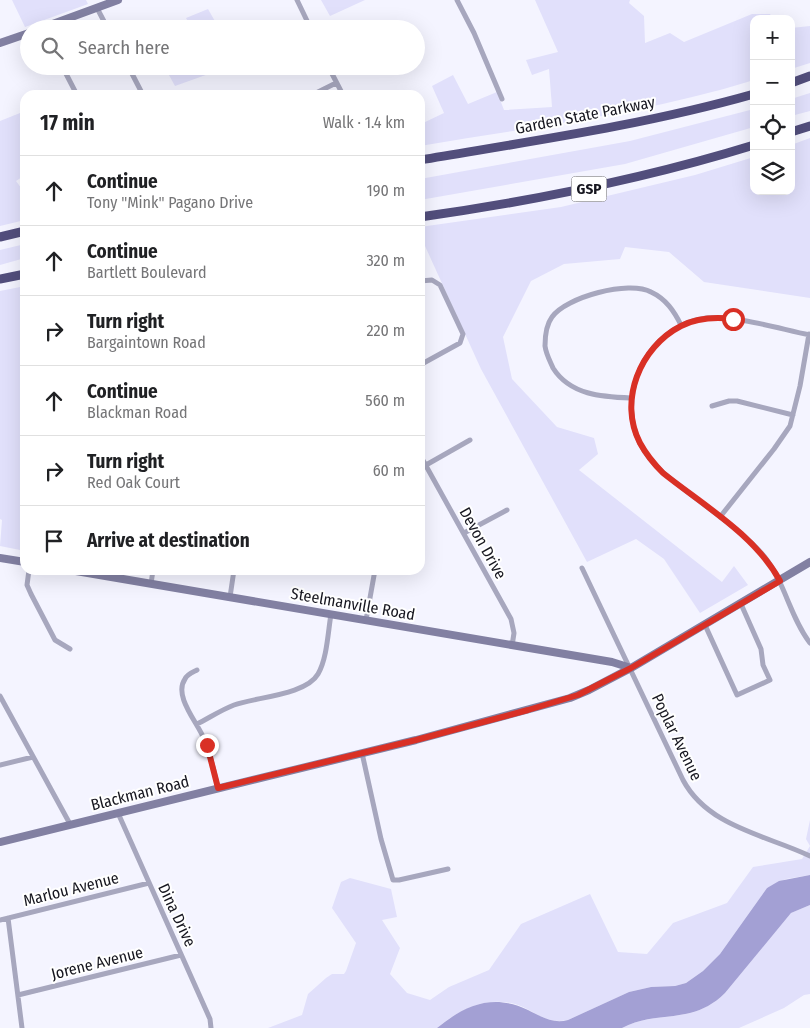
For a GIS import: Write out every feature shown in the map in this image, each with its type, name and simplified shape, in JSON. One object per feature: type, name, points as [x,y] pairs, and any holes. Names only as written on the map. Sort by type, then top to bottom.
[{"type":"highway","points":[[795,82],[810,76]]},
{"type":"highway","name":"Garden State Parkway","points":[[425,159],[616,126],[750,95]]},
{"type":"highway","points":[[795,131],[810,126]]},
{"type":"highway","name":"GSP","points":[[425,216],[516,203],[596,187],[674,169],[750,146]]},
{"type":"highway","points":[[0,237],[20,232]]},
{"type":"highway","points":[[0,279],[20,275]]},
{"type":"main road","points":[[63,20],[118,0]]},
{"type":"main road","points":[[0,43],[20,35]]},
{"type":"main road","points":[[0,558],[20,561]]},
{"type":"main road","name":"Blackman Road","points":[[0,842],[362,753],[561,701],[584,693],[631,668],[810,562]]},
{"type":"main road","name":"Steelmanville Road","points":[[99,575],[612,662],[631,668]]},
{"type":"street","points":[[297,0],[307,20]]},
{"type":"street","points":[[457,0],[474,33],[502,99]]},
{"type":"street","points":[[97,8],[103,20]]},
{"type":"street","points":[[67,75],[74,90]]},
{"type":"street","points":[[133,75],[140,90]]},
{"type":"street","points":[[332,75],[340,90]]},
{"type":"street","points":[[322,90],[336,83]]},
{"type":"street","points":[[425,281],[432,280],[440,286],[463,331],[462,340],[457,345],[425,362]]},
{"type":"street","points":[[632,398],[582,392],[563,380],[550,363],[546,350],[546,329],[551,318],[566,306],[585,297],[628,288],[641,288],[650,291],[666,302],[681,326]]},
{"type":"street","points":[[720,517],[790,426],[800,386],[809,334],[720,318],[704,319],[681,326],[659,341],[644,360],[636,378],[632,398],[634,427],[645,452],[663,473],[752,543],[762,554],[780,581],[792,613],[810,643]]},
{"type":"street","points":[[712,406],[729,401],[737,401],[793,415]]},
{"type":"street","points":[[426,465],[470,440]]},
{"type":"street","name":"Devon Drive","points":[[426,465],[510,619],[514,633],[512,646]]},
{"type":"street","points":[[464,533],[507,510]]},
{"type":"street","name":"Poplar Avenue","points":[[582,568],[680,773],[693,796],[703,807],[718,817],[810,856]]},
{"type":"street","points":[[28,575],[27,585],[56,640],[70,649]]},
{"type":"street","points":[[151,584],[152,575]]},
{"type":"street","points":[[230,597],[233,575]]},
{"type":"street","points":[[366,620],[374,575]]},
{"type":"street","points":[[705,625],[737,695],[770,680],[763,665],[761,649],[741,604]]},
{"type":"street","points":[[196,724],[235,705],[299,688],[313,681],[321,670],[331,614]]},
{"type":"street","points":[[197,670],[185,678],[182,688],[184,702],[207,745],[218,788]]},
{"type":"street","points":[[0,696],[70,824]]},
{"type":"street","points":[[362,753],[381,839],[394,880],[448,869]]},
{"type":"street","points":[[0,765],[33,757]]},
{"type":"street","name":"Dina Drive","points":[[118,813],[210,1019],[211,1028]]},
{"type":"street","name":"Marlou Avenue","points":[[0,920],[149,883]]},
{"type":"street","points":[[8,918],[22,1028]]},
{"type":"street","name":"Jorene Avenue","points":[[18,995],[181,954]]},
{"type":"shaded area","points":[[12,0],[86,0],[88,4],[44,20],[22,20]]},
{"type":"shaded area","points":[[321,0],[365,0],[330,16]]},
{"type":"shaded area","points":[[535,0],[630,0],[629,3],[644,16],[645,43],[670,33],[684,42],[752,14],[771,15],[750,15],[750,81],[713,92],[630,111],[425,145],[425,122],[444,113],[432,86],[453,75],[468,104],[497,92],[504,110],[552,107],[549,69],[532,75],[526,60],[558,52]]},
{"type":"shaded area","points":[[208,9],[214,20],[187,20],[186,18]]},
{"type":"shaded area","points":[[810,26],[810,63],[795,68],[795,60],[795,28]]},
{"type":"shaded area","points":[[169,75],[206,75],[175,86]]},
{"type":"shaded area","points":[[810,93],[810,111],[795,115],[795,98]]},
{"type":"shaded area","points":[[750,110],[750,128],[625,164],[425,199],[425,178],[630,141]]},
{"type":"shaded area","points":[[20,113],[20,178],[16,181],[20,186],[20,221],[0,226],[0,121]]},
{"type":"shaded area","points":[[810,138],[810,298],[704,282],[669,252],[625,247],[620,259],[564,264],[531,281],[503,337],[512,379],[557,427],[594,438],[598,454],[579,470],[722,582],[734,566],[748,585],[700,613],[664,559],[636,539],[587,562],[481,369],[425,246],[425,226],[561,207],[695,175],[750,158],[750,195],[795,195],[795,144]]},
{"type":"shaded area","points":[[20,245],[20,259],[0,265],[0,250]]},
{"type":"shaded area","points":[[20,287],[20,550],[0,546],[2,520],[0,519],[0,291]]},
{"type":"shaded area","points":[[810,820],[810,846],[806,839]]},
{"type":"shaded area","points":[[810,846],[810,875],[786,879],[767,888],[720,954],[703,971],[686,983],[675,986],[651,987],[629,992],[562,1021],[551,1020],[513,1004],[490,1002],[467,1008],[437,1028],[268,1028],[302,1015],[308,994],[332,974],[344,974],[346,971],[356,943],[332,908],[341,882],[350,878],[391,889],[397,917],[382,920],[400,948],[390,974],[407,993],[430,1000],[449,987],[489,970],[521,924],[590,894],[618,952],[647,954],[673,923],[727,903],[753,867],[802,859]]},
{"type":"shaded area","points":[[810,875],[810,905],[791,913],[725,993],[713,1003],[700,1010],[687,1014],[635,1022],[622,1028],[437,1028],[458,1013],[480,1004],[491,1002],[515,1005],[548,1019],[563,1021],[629,992],[651,987],[675,986],[686,983],[703,971],[720,954],[767,888],[779,881]]},
{"type":"shaded area","points":[[810,905],[810,994],[804,995],[784,1008],[739,1028],[622,1028],[635,1022],[687,1014],[713,1003],[725,993],[791,913]]},
{"type":"route","points":[[207,745],[218,788],[416,740],[561,701],[589,690],[631,668],[780,581],[771,565],[752,543],[663,473],[645,452],[634,427],[632,410],[633,385],[644,360],[659,341],[681,326],[704,319],[733,319]]}]
